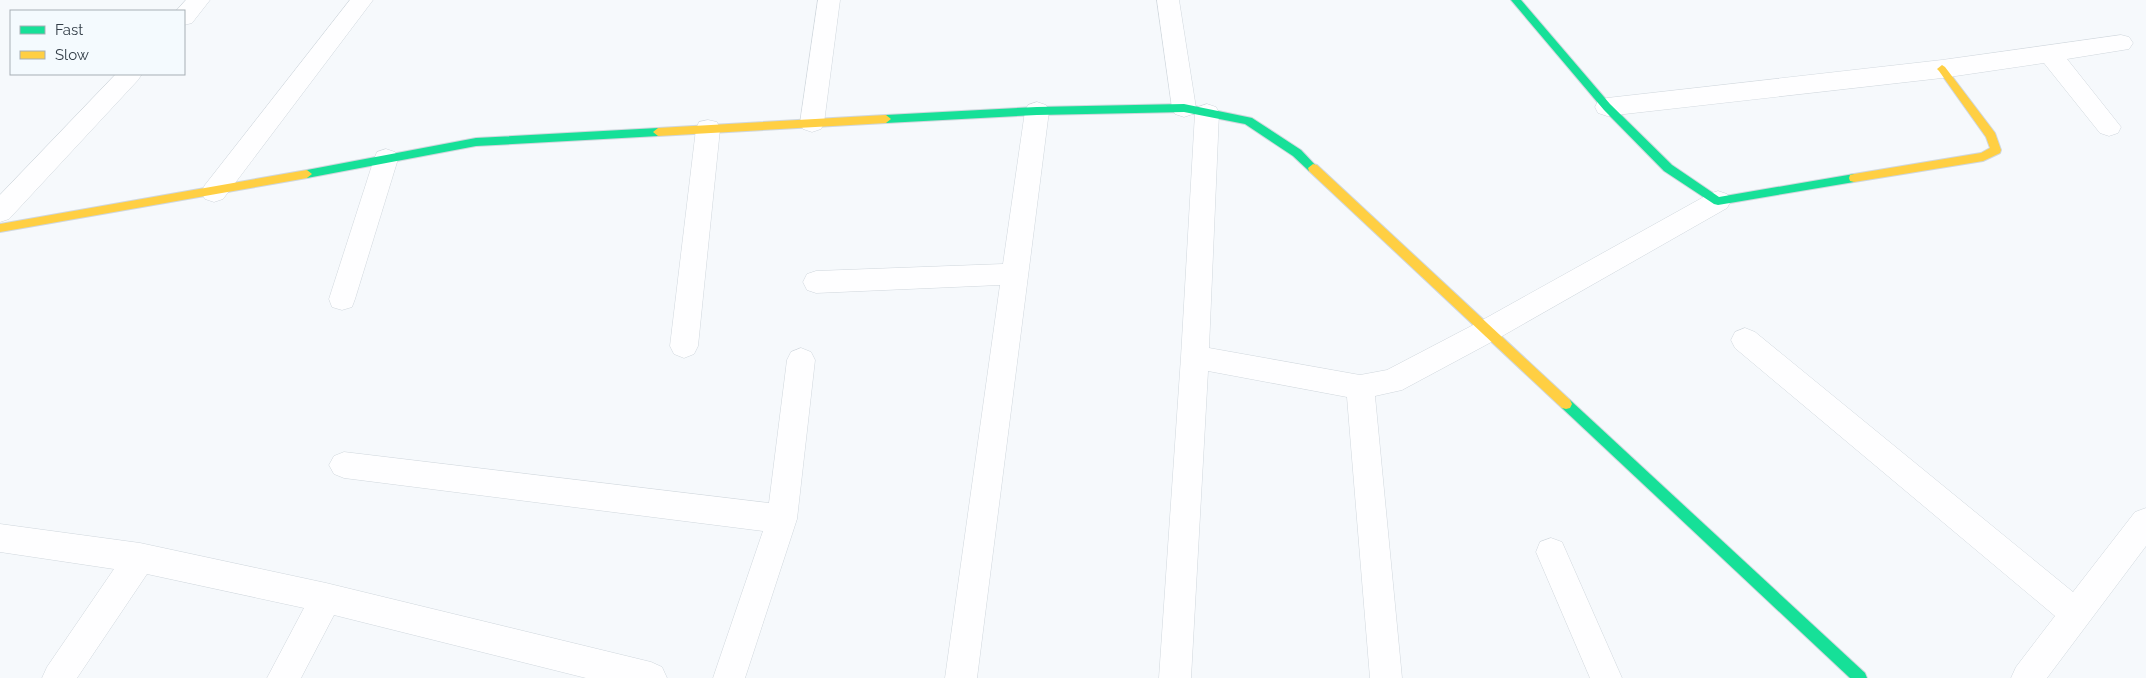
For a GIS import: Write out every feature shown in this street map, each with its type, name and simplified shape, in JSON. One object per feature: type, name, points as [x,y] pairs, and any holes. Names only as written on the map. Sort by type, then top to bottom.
[{"type":"street","points":[[185,16],[199,0]]},
{"type":"street","points":[[214,192],[362,0]]},
{"type":"street","points":[[812,123],[830,0]]},
{"type":"street","points":[[1168,0],[1196,110],[1195,357],[1175,678]]},
{"type":"street","points":[[1516,0],[1607,107],[1668,168],[1718,201]]},
{"type":"street","points":[[1607,107],[1942,69],[2120,43]]},
{"type":"street","points":[[2049,53],[2109,127]]},
{"type":"street","points":[[1195,357],[1360,388],[1392,381],[1487,331],[1718,201],[1983,157],[1996,150],[1991,136],[1942,69]]},
{"type":"street","points":[[0,212],[129,75]]},
{"type":"street","points":[[0,228],[214,192],[476,142],[1037,111],[1196,110],[1248,121],[1297,153],[1860,678]]},
{"type":"street","points":[[960,678],[1037,111]]},
{"type":"street","points":[[684,346],[708,129]]},
{"type":"street","points":[[342,299],[386,159]]},
{"type":"street","points":[[816,282],[1015,274]]},
{"type":"street","points":[[1745,340],[2076,614]]},
{"type":"street","points":[[729,678],[782,518],[801,360]]},
{"type":"street","points":[[1360,388],[1386,678]]},
{"type":"street","points":[[344,465],[782,518]]},
{"type":"street","points":[[2027,678],[2146,522]]},
{"type":"street","points":[[0,538],[140,558],[326,598],[651,678]]},
{"type":"street","points":[[1551,552],[1606,678]]},
{"type":"street","points":[[58,678],[140,558]]},
{"type":"street","points":[[283,678],[326,598]]},
{"type":"traffic: fast","points":[[1516,0],[1607,107],[1668,168],[1718,201],[1854,178]]},
{"type":"traffic: fast","points":[[886,119],[1037,111],[1184,108],[1248,121],[1297,153],[1313,168]]},
{"type":"traffic: fast","points":[[307,174],[476,142],[658,132]]},
{"type":"traffic: fast","points":[[1566,404],[1860,678]]},
{"type":"traffic: slow","points":[[1854,178],[1983,157],[1996,150],[1991,136],[1942,69]]},
{"type":"traffic: slow","points":[[658,132],[886,119]]},
{"type":"traffic: slow","points":[[1313,168],[1566,404]]},
{"type":"traffic: slow","points":[[0,228],[307,174]]}]
